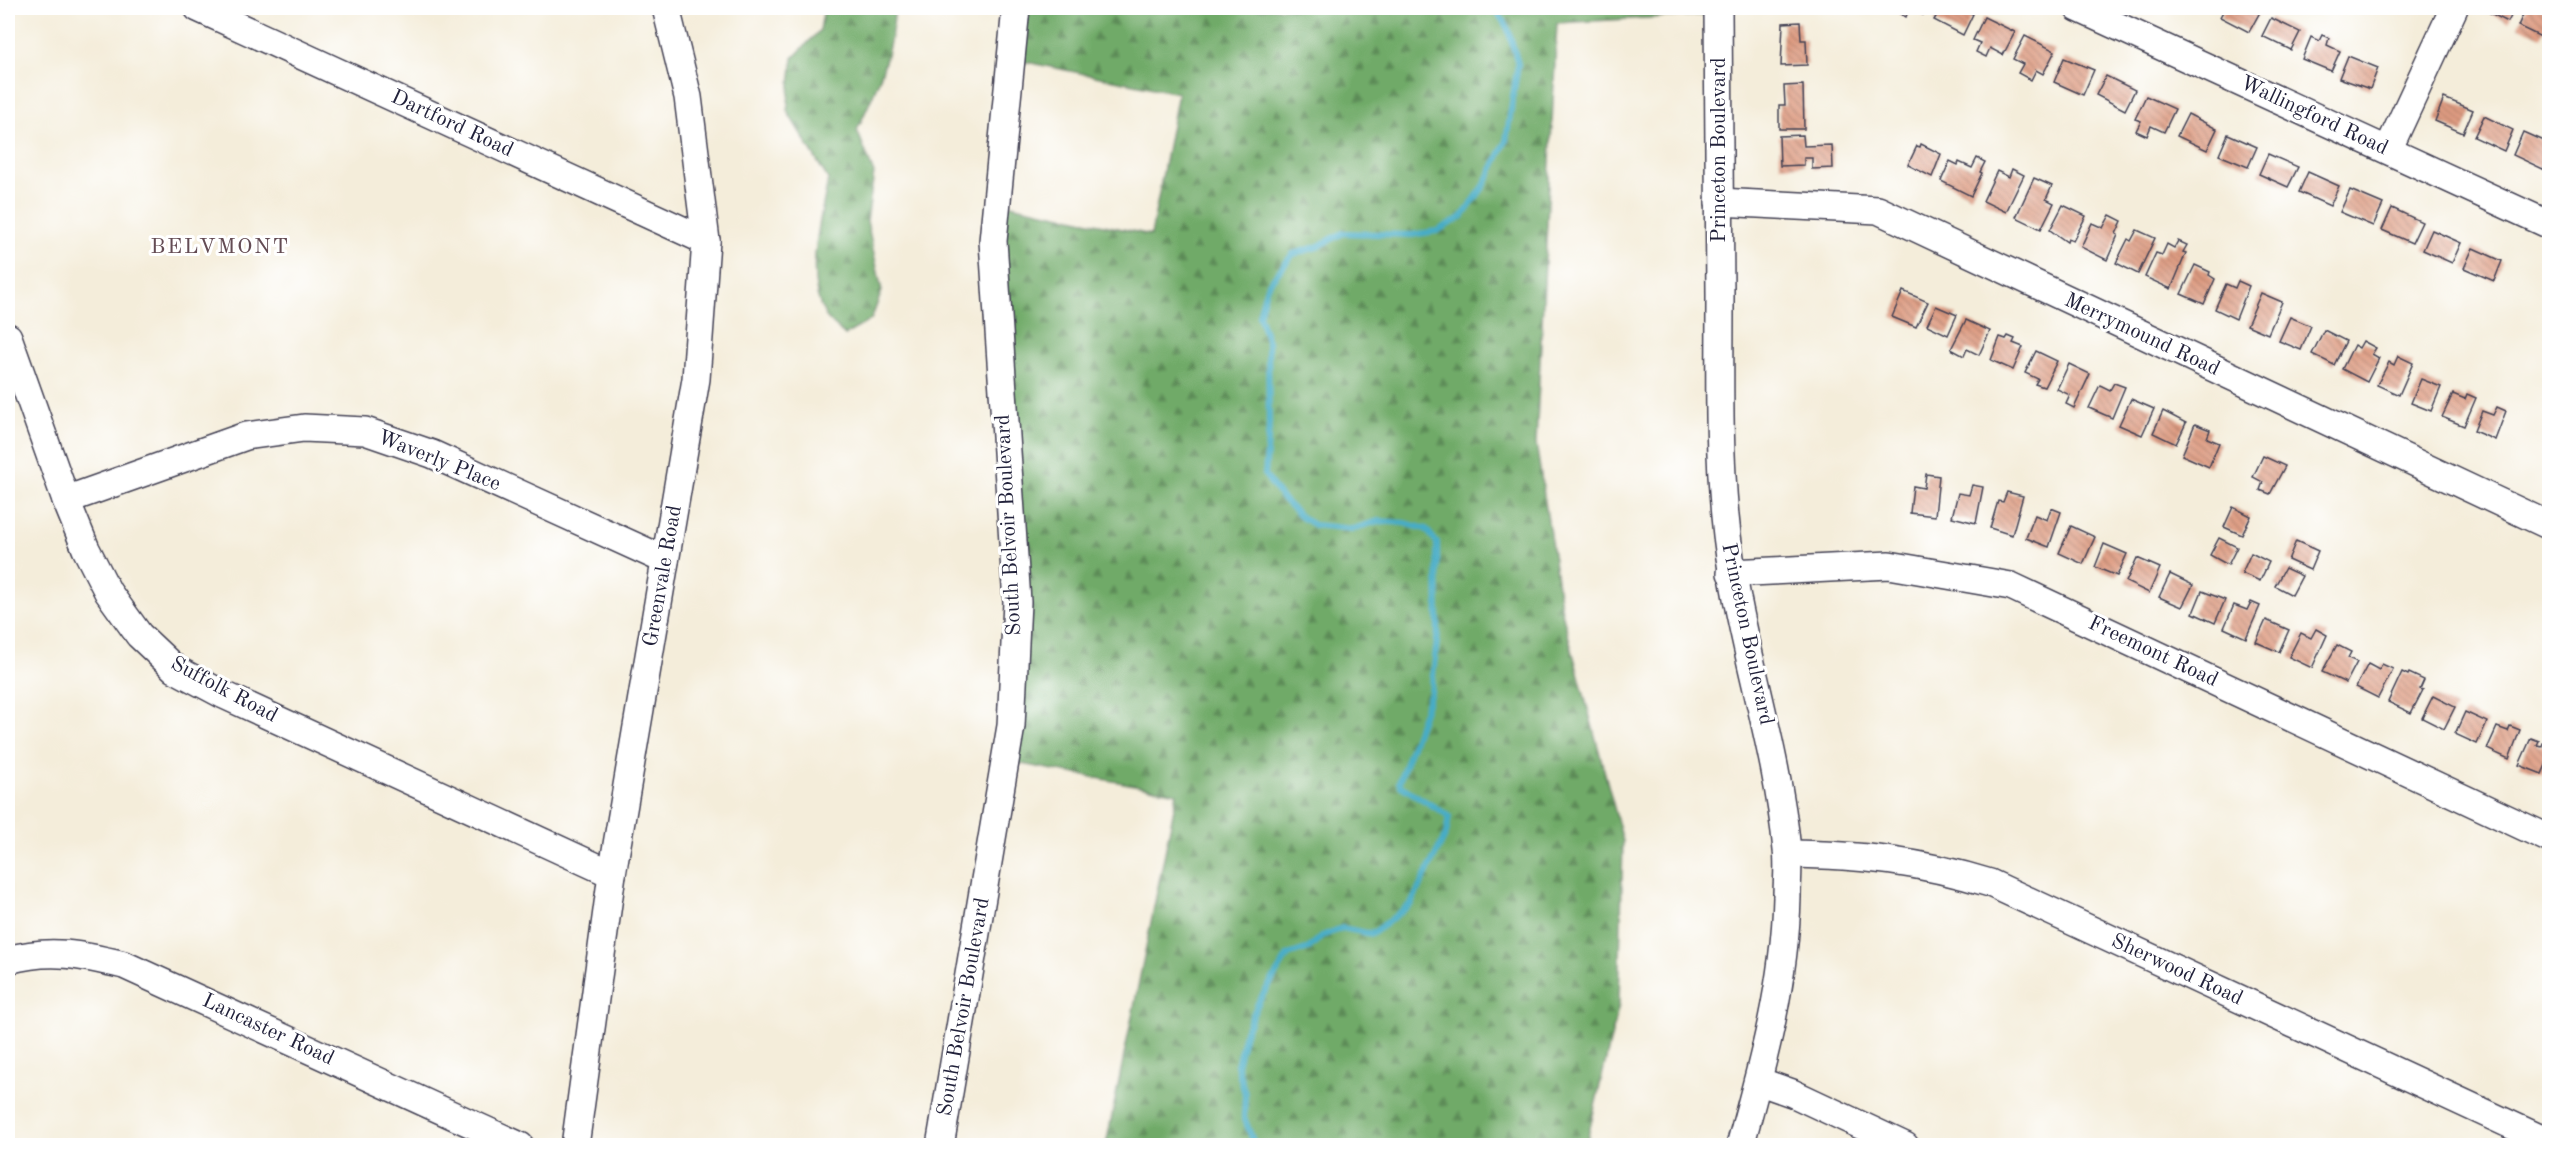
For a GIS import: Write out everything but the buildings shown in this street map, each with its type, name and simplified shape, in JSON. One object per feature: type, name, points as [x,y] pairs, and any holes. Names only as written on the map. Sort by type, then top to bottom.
[{"type":"street","name":"Dartford Road","points":[[198,8],[706,241]]},
{"type":"street","name":"Greenvale Road","points":[[575,1146],[612,874],[696,379],[706,241],[688,97],[666,8]]},
{"type":"street","name":"South Belvoir Boulevard","points":[[940,1146],[1011,726],[1017,602],[993,241],[1016,8]]},
{"type":"street","name":"Princeton Boulevard","points":[[1718,8],[1720,395],[1724,513],[1731,573],[1775,767],[1788,854],[1782,975],[1758,1081],[1740,1146]]},
{"type":"street","name":"Wallingford Road","points":[[2078,8],[2550,225]]},
{"type":"street","points":[[2388,150],[2454,8]]},
{"type":"street","name":"Merrymound Road","points":[[1719,202],[1878,210],[2550,526]]},
{"type":"street","name":"Suffolk Road","points":[[8,337],[66,500],[86,549],[108,592],[139,635],[175,669],[224,695],[612,874]]},
{"type":"street","name":"Waverly Place","points":[[66,500],[246,436],[304,428],[364,431],[432,454],[665,560]]},
{"type":"street","name":"Freemont Road","points":[[1731,573],[1889,565],[2011,586],[2550,839]]},
{"type":"street","name":"Sherwood Road","points":[[1788,854],[1849,855],[1902,860],[1948,870],[1990,883],[2550,1143]]},
{"type":"street","name":"Lancaster Road","points":[[8,960],[29,954],[74,953],[124,965],[520,1146]]},
{"type":"street","points":[[1758,1081],[1792,1093],[1905,1146]]},
{"type":"green space","points":[[824,8],[895,8],[887,56],[857,130],[874,173],[867,221],[882,291],[871,320],[845,335],[825,315],[815,283],[814,266],[818,230],[828,179],[787,111],[793,58],[820,30]]},
{"type":"green space","points":[[1016,8],[1718,8],[1718,14],[1557,23],[1536,443],[1562,612],[1623,841],[1619,1004],[1586,1145],[1106,1145],[1177,793],[1005,761],[1011,726],[997,202],[1151,235],[1178,93],[1011,59]]},
{"type":"waterway","points":[[1255,1146],[1244,1117],[1245,1094],[1237,1065],[1245,1033],[1259,1001],[1288,955],[1309,948],[1322,936],[1342,928],[1372,934],[1411,904],[1446,834],[1449,816],[1401,786],[1399,782],[1431,692],[1438,632],[1437,543],[1426,529],[1404,523],[1378,521],[1353,529],[1314,525],[1301,517],[1280,496],[1265,475],[1269,427],[1268,342],[1259,315],[1267,286],[1293,254],[1317,247],[1343,233],[1412,235],[1437,231],[1462,217],[1484,186],[1506,141],[1518,64],[1508,29],[1495,8]]},
{"type":"district","name":"BELVMONT","points":[[220,247]]}]
